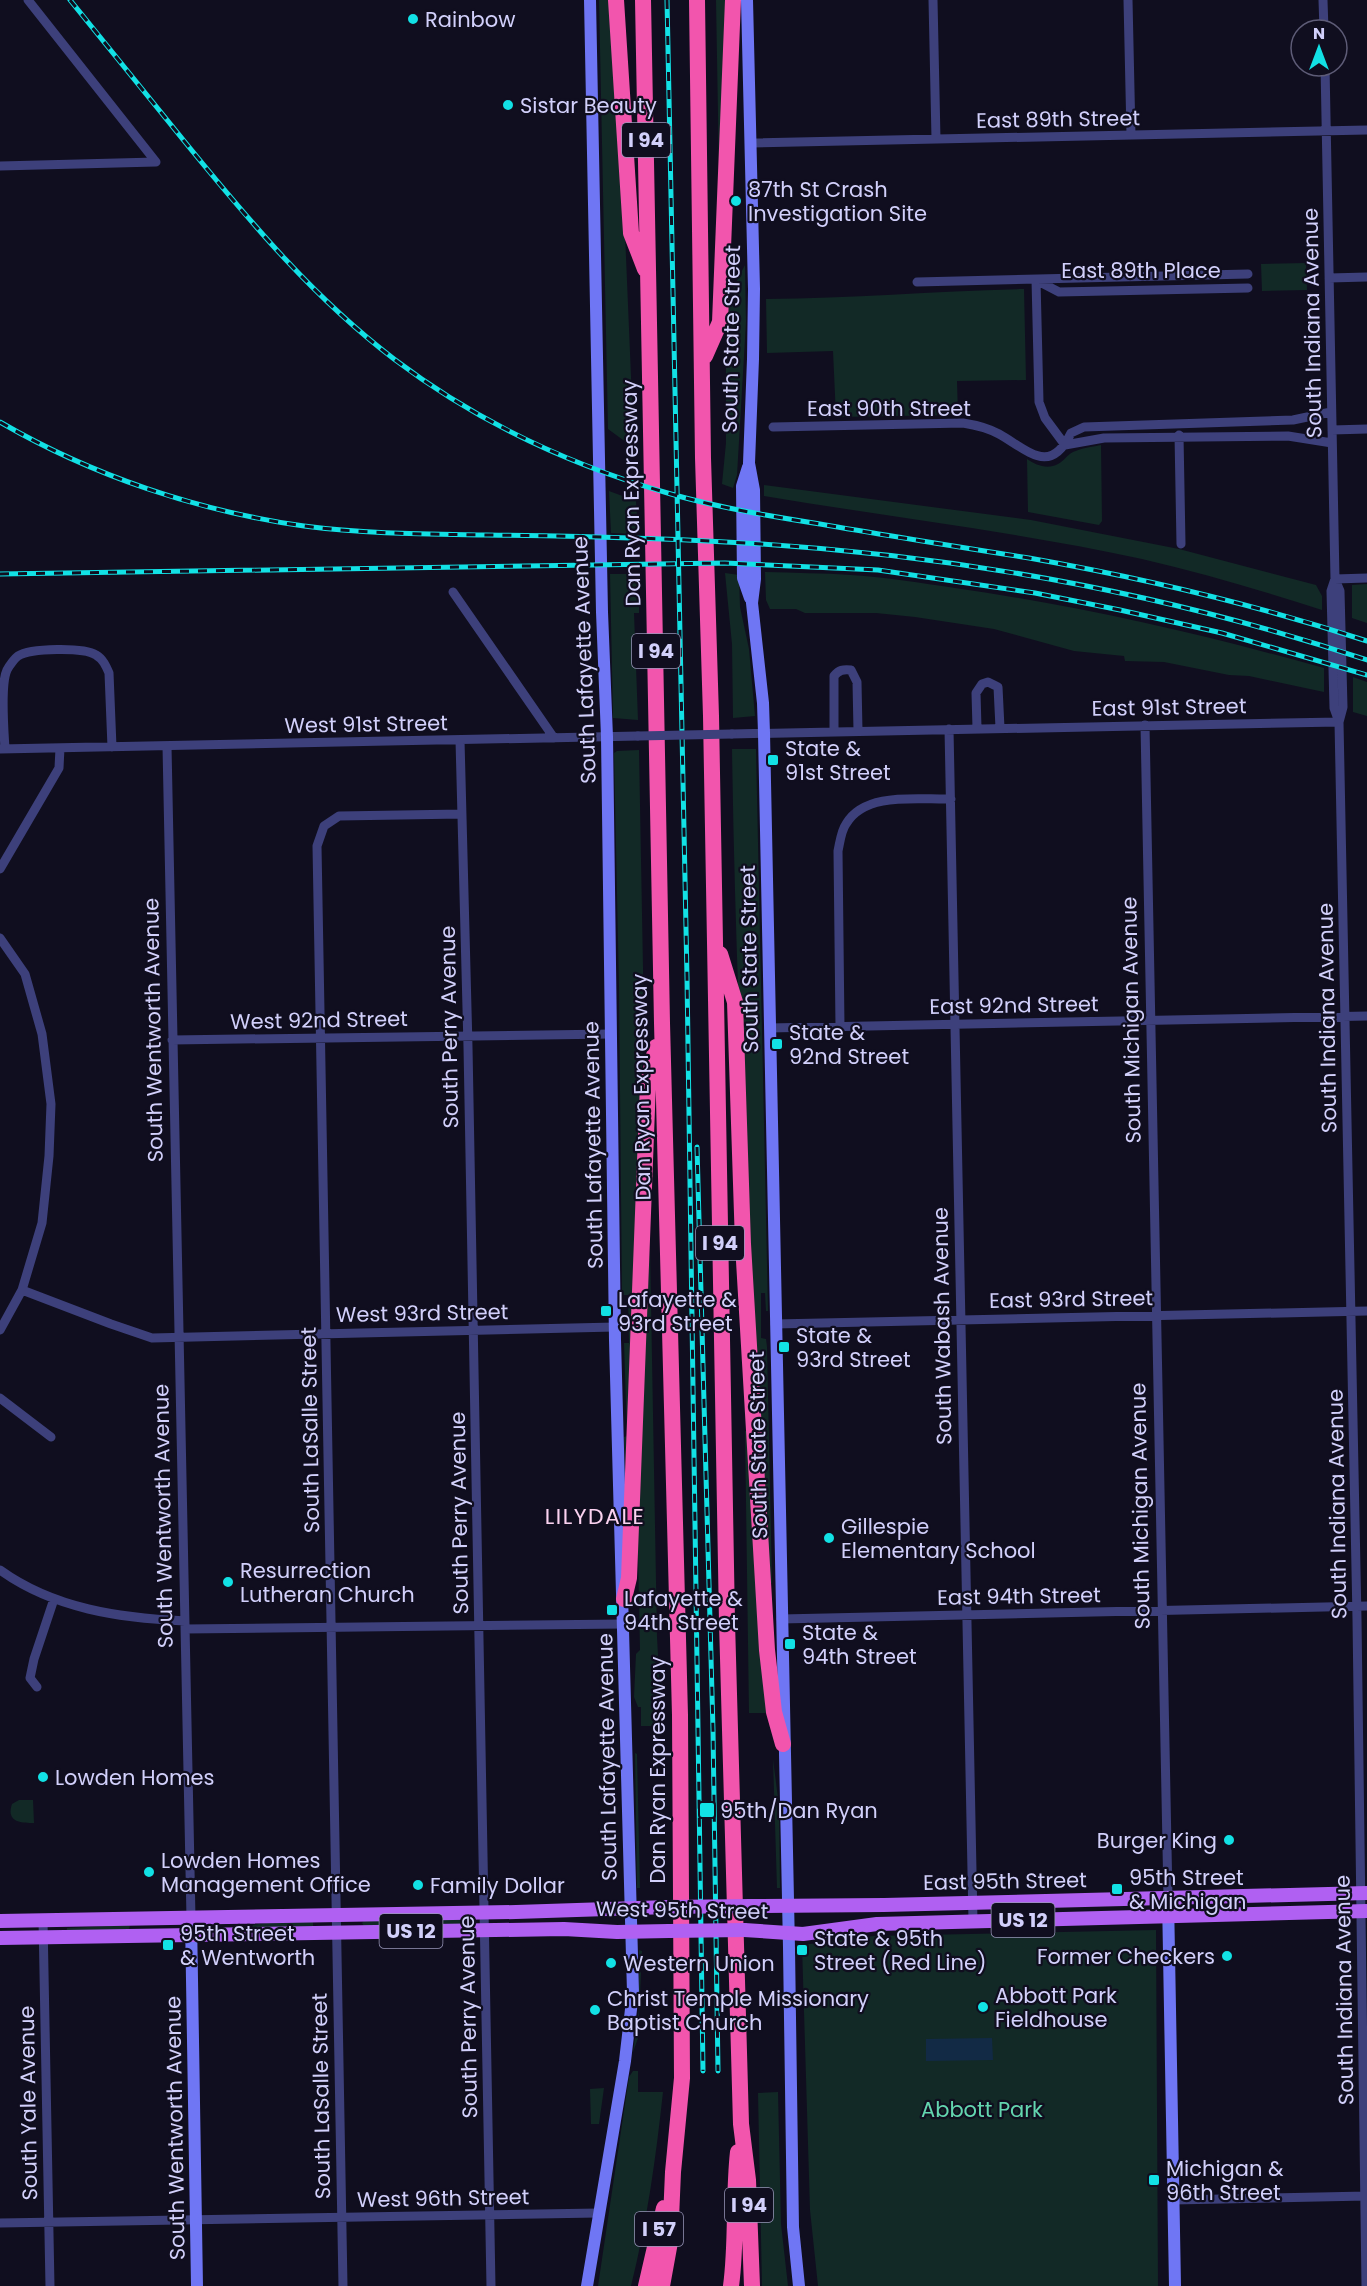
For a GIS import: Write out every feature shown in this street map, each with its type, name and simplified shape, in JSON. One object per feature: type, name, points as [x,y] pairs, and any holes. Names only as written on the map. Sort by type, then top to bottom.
[{"type":"highway","points":[[616,0],[631,234],[649,279]]},
{"type":"highway","name":"Dan Ryan Expressway","points":[[643,0],[662,1023],[680,1738],[682,2078],[673,2172]]},
{"type":"highway","name":"I 94","points":[[697,0],[703,470],[711,716],[727,1610],[741,2124],[748,2180],[752,2286]]},
{"type":"highway","points":[[702,363],[720,322],[733,0]]},
{"type":"highway","points":[[714,937],[735,1002],[743,1244],[767,1650],[774,1712],[783,1744]]},
{"type":"highway","points":[[624,1599],[629,1578],[648,1083],[662,1023]]},
{"type":"highway","points":[[731,2286],[734,2266],[735,2179],[741,2124]]},
{"type":"highway","name":"I 94","points":[[662,2286],[670,2242],[673,2172]]},
{"type":"highway","name":"I 57","points":[[646,2286],[673,2172]]},
{"type":"main road","name":"South Lafayette Avenue","points":[[587,2286],[633,2007],[615,1327],[607,737],[602,612],[590,0]]},
{"type":"main road","name":"South State Street","points":[[747,0],[753,336],[749,463],[742,486],[743,578],[752,603],[763,703],[794,2227],[800,2286]]},
{"type":"main road","name":"East 95th Street","points":[[788,1905],[973,1903],[1364,1893]]},
{"type":"main road","name":"South Michigan Avenue","points":[[1168,1898],[1174,2286]]},
{"type":"main road","name":"West 95th Street","points":[[0,1921],[788,1905]]},
{"type":"main road","name":"East 95th Street","points":[[788,1933],[803,1934],[878,1924],[1364,1911]]},
{"type":"main road","name":"South Wentworth Avenue","points":[[191,1918],[197,2286]]},
{"type":"main road","name":"West 95th Street","points":[[0,1938],[564,1929],[632,1932],[750,1930],[788,1933]]},
{"type":"street","points":[[0,166],[156,162],[28,0]]},
{"type":"street","points":[[933,0],[936,139]]},
{"type":"street","points":[[1128,0],[1131,135]]},
{"type":"street","points":[[1323,0],[1324,18]]},
{"type":"street","name":"South Indiana Avenue","points":[[1325,78],[1335,579],[1330,591],[1334,708],[1339,722],[1351,1311],[1362,1606],[1365,2286]]},
{"type":"street","name":"East 89th Street","points":[[750,143],[1367,130]]},
{"type":"street","name":"East 89th Place","points":[[917,282],[1248,274]]},
{"type":"street","points":[[1329,278],[1367,277]]},
{"type":"street","points":[[1036,280],[1039,402],[1045,418],[1065,445]]},
{"type":"street","name":"East 89th Place","points":[[1036,280],[1059,292],[1248,288]]},
{"type":"street","name":"East 90th Street","points":[[772,427],[963,423],[990,429],[1035,456],[1044,458],[1055,454],[1065,445],[1071,432],[1084,427],[1293,420],[1331,412]]},
{"type":"street","points":[[1179,423],[1181,544]]},
{"type":"street","points":[[1332,430],[1367,429]]},
{"type":"street","name":"East 90th Street","points":[[1065,445],[1104,438],[1288,436],[1332,443]]},
{"type":"street","points":[[1335,579],[1367,578]]},
{"type":"street","points":[[453,592],[554,738]]},
{"type":"street","points":[[2,749],[3,682],[7,670],[17,656],[32,651],[85,650],[96,655],[105,663],[109,673],[112,747]]},
{"type":"street","points":[[834,732],[834,676],[838,671],[845,669],[851,670],[856,682],[858,731]]},
{"type":"street","points":[[977,729],[976,693],[978,688],[988,682],[998,687],[1000,693],[1000,728]]},
{"type":"street","name":"East 91st Street","points":[[732,734],[1339,722]]},
{"type":"street","name":"South Michigan Avenue","points":[[1145,725],[1168,1898]]},
{"type":"street","name":"South Wabash Avenue","points":[[949,729],[965,1615],[973,1921]]},
{"type":"street","name":"West 91st Street","points":[[2,749],[732,734]]},
{"type":"street","name":"South Perry Avenue","points":[[460,740],[491,2286]]},
{"type":"street","name":"South Wentworth Avenue","points":[[166,746],[191,1918]]},
{"type":"street","points":[[0,869],[59,768],[60,748]]},
{"type":"street","points":[[840,1027],[838,851],[845,825],[853,815],[873,803],[951,799]]},
{"type":"street","name":"South LaSalle Street","points":[[343,2286],[317,846],[324,826],[339,816],[349,814],[462,814]]},
{"type":"street","points":[[0,938],[25,974],[42,1034],[51,1104],[43,1216],[22,1290],[0,1330]]},
{"type":"street","name":"East 92nd Street","points":[[769,1028],[1367,1016]]},
{"type":"street","name":"West 92nd Street","points":[[172,1040],[611,1034]]},
{"type":"street","name":"West 93rd Street","points":[[22,1290],[152,1338],[615,1327]]},
{"type":"street","name":"East 93rd Street","points":[[775,1324],[1367,1311]]},
{"type":"street","points":[[0,1398],[51,1437]]},
{"type":"street","points":[[0,1570],[11,1578],[54,1599],[84,1609],[185,1625],[331,1627],[624,1624]]},
{"type":"street","points":[[37,1686],[30,1678],[54,1599]]},
{"type":"street","name":"East 94th Street","points":[[781,1619],[1362,1606]]},
{"type":"street","name":"South Yale Avenue","points":[[43,1920],[50,2286]]},
{"type":"street","points":[[1173,2200],[1366,2197]]},
{"type":"street","name":"West 96th Street","points":[[0,2223],[598,2213]]},
{"type":"green space","points":[[599,0],[611,0],[625,233],[634,448],[608,429]]},
{"type":"green space","points":[[716,0],[728,0],[719,173]]},
{"type":"green space","points":[[1306,263],[1307,290],[1262,291],[1261,264]]},
{"type":"green space","points":[[745,265],[746,322],[737,475],[733,488],[722,484],[726,443],[726,306]]},
{"type":"green space","points":[[1024,289],[1026,380],[957,381],[958,415],[836,417],[833,351],[767,353],[766,299]]},
{"type":"green space","points":[[1101,445],[1102,521],[1099,525],[1028,512],[1027,459],[1038,465],[1050,467],[1060,463],[1073,452]]},
{"type":"green space","points":[[764,485],[1031,520],[1179,549],[1316,585],[1322,596],[1322,610],[1188,570],[1095,549],[764,496]]},
{"type":"green space","points":[[609,491],[636,501],[638,534],[611,533]]},
{"type":"green space","points":[[765,572],[840,574],[903,580],[1048,603],[1141,622],[1324,668],[1324,692],[1249,676],[1229,675],[1164,662],[1125,661],[1124,656],[1074,651],[994,629],[915,617],[876,613],[805,613],[796,609],[770,609],[766,600]]},
{"type":"green space","points":[[725,573],[739,575],[740,607],[749,649],[755,716],[733,718],[732,644]]},
{"type":"green space","points":[[610,574],[639,574],[639,613],[634,613],[638,720],[613,718]]},
{"type":"green space","points":[[1367,584],[1367,623],[1352,618],[1352,585]]},
{"type":"green space","points":[[1353,677],[1367,682],[1367,716],[1353,712]]},
{"type":"green space","points":[[732,749],[756,749],[768,1311],[766,1311],[765,1293],[761,1293],[761,1338],[766,1339],[767,1347],[772,1583],[768,1583],[746,1167],[737,958]]},
{"type":"green space","points":[[639,750],[644,1022],[627,1435],[624,1343],[629,1343],[628,1295],[622,1295],[614,753]]},
{"type":"green space","points":[[650,1246],[657,1637],[662,1726],[641,1726],[641,1707],[638,1707],[634,1697],[636,1654],[640,1650],[637,1506]]},
{"type":"green space","points":[[745,1431],[749,1431],[767,1713],[749,1713]]},
{"type":"green space","points":[[627,1436],[625,1482],[624,1437]]},
{"type":"green space","points":[[635,1753],[637,1754],[640,1888],[637,1888]]},
{"type":"green space","points":[[773,1759],[779,1806],[780,1888],[777,1888]]},
{"type":"green space","points":[[19,1800],[33,1800],[34,1823],[19,1822],[11,1815],[12,1804]]},
{"type":"green space","points":[[459,1919],[461,1922],[459,1925],[364,1926],[362,1923],[364,1921]]},
{"type":"green space","points":[[273,1922],[313,1922],[313,1926],[252,1928],[253,1925]]},
{"type":"green space","points":[[130,1925],[129,1929],[109,1931],[67,1931],[67,1928]]},
{"type":"green space","name":"Abbott Park","points":[[1156,1930],[1158,2286],[818,2286],[810,2210],[802,1945],[874,1936]]},
{"type":"green space","points":[[639,1950],[642,1951],[638,2038],[633,2052],[639,2010]]},
{"type":"green space","points":[[633,2071],[638,2071],[638,2092],[663,2092],[650,2189],[631,2286],[598,2286],[629,2077]]},
{"type":"green space","points":[[604,2088],[599,2124],[591,2124],[590,2089]]},
{"type":"green space","points":[[778,2092],[781,2224],[788,2286],[762,2286],[758,2093]]},
{"type":"water","points":[[992,2038],[993,2060],[926,2061],[926,2039]]},
{"type":"railway","points":[[70,0],[236,204],[285,259],[337,311],[365,336],[425,381],[492,422],[526,439],[597,470],[634,483],[708,503],[764,515],[1114,574],[1242,604],[1367,641]]},
{"type":"railway","points":[[667,0],[687,977],[703,2071]]},
{"type":"railway","points":[[0,422],[72,459],[147,489],[225,511],[304,526],[418,534],[692,540],[838,550],[914,558],[1067,582],[1143,598],[1219,616],[1367,660]]},
{"type":"railway","points":[[0,574],[725,563],[878,570],[1035,593],[1120,610],[1222,633],[1367,675]]},
{"type":"railway","points":[[697,1147],[713,1730],[718,2071]]},
{"type":"place","name":"Rainbow","points":[[413,19]]},
{"type":"place","name":"Sistar Beauty","points":[[508,105]]},
{"type":"place","name":"87th St Crash Investigation Site","points":[[736,201]]},
{"type":"place","name":"State & 91st Street","points":[[773,760]]},
{"type":"place","name":"State & 92nd Street","points":[[777,1044]]},
{"type":"place","name":"Lafayette & 93rd Street","points":[[606,1311]]},
{"type":"place","name":"State & 93rd Street","points":[[784,1347]]},
{"type":"place","name":"Gillespie Elementary School","points":[[829,1538]]},
{"type":"place","name":"Resurrection Lutheran Church","points":[[228,1582]]},
{"type":"place","name":"Lafayette & 94th Street","points":[[612,1610]]},
{"type":"place","name":"State & 94th Street","points":[[790,1644]]},
{"type":"place","name":"Lowden Homes","points":[[43,1777]]},
{"type":"place","name":"95th/Dan Ryan","points":[[707,1810]]},
{"type":"place","name":"Burger King","points":[[1229,1840]]},
{"type":"place","name":"Lowden Homes Management Office","points":[[149,1872]]},
{"type":"place","name":"Family Dollar","points":[[418,1885]]},
{"type":"place","name":"95th Street & Michigan","points":[[1117,1889]]},
{"type":"place","name":"95th Street & Wentworth","points":[[168,1945]]},
{"type":"place","name":"State & 95th Street (Red Line)","points":[[802,1950]]},
{"type":"place","name":"Former Checkers","points":[[1227,1956]]},
{"type":"place","name":"Western Union","points":[[611,1963]]},
{"type":"place","name":"Abbott Park Fieldhouse","points":[[983,2007]]},
{"type":"place","name":"Christ Temple Missionary Baptist Church","points":[[595,2010]]},
{"type":"place","name":"Michigan & 96th Street","points":[[1154,2180]]},
{"type":"district","name":"LILYDALE","points":[[595,1516]]}]
